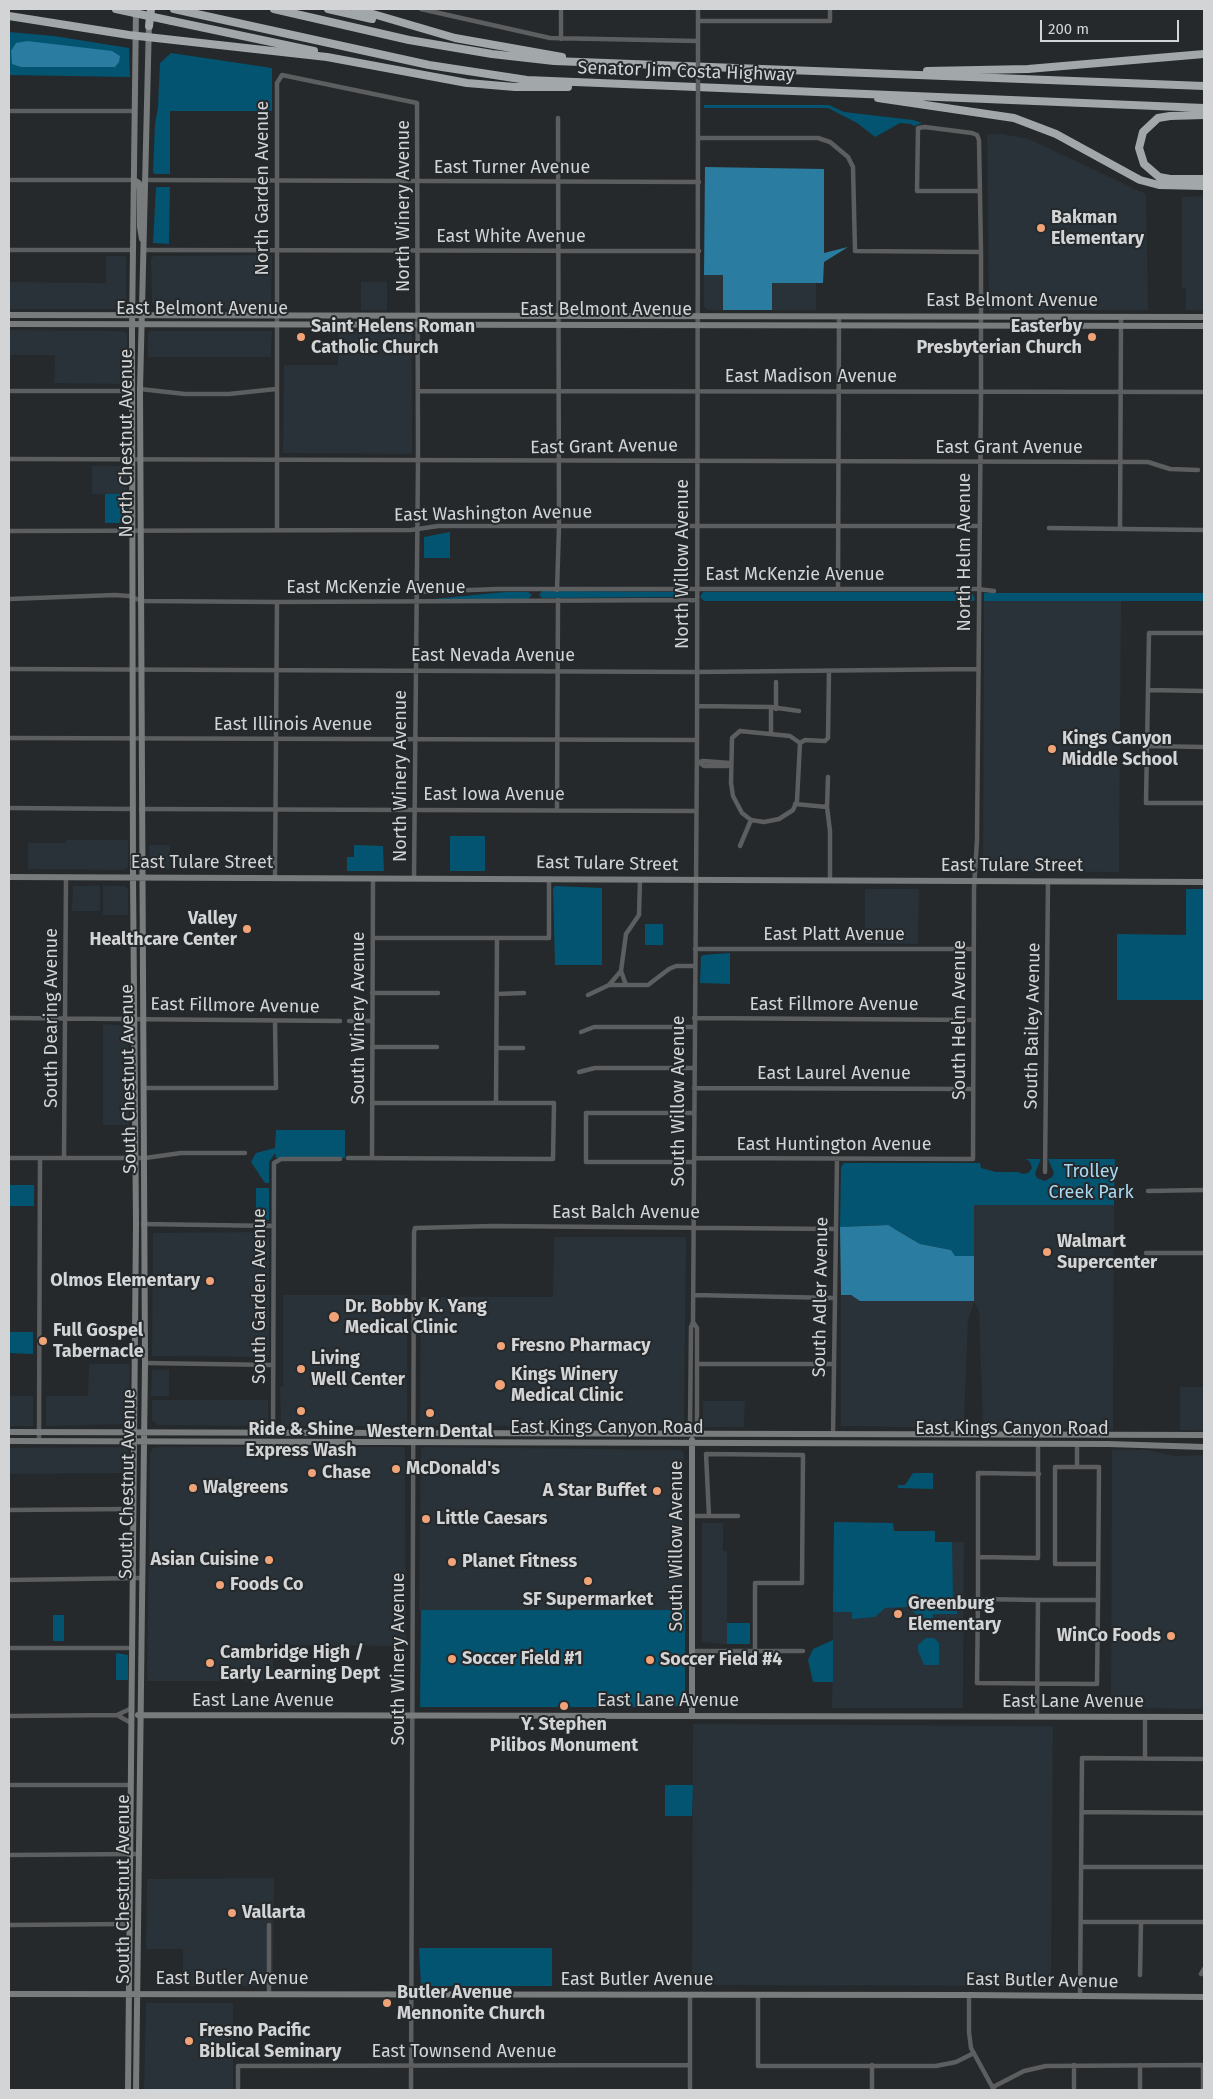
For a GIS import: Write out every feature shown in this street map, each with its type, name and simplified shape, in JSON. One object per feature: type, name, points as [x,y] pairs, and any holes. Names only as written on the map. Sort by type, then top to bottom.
[{"type":"highway","points":[[115,9],[253,37],[362,63],[480,85],[554,88],[630,85]]},
{"type":"highway","points":[[150,9],[150,26]]},
{"type":"highway","name":"Senator Jim Costa Highway","points":[[174,9],[464,72],[553,82],[1204,108]]},
{"type":"highway","name":"Senator Jim Costa Highway","points":[[274,9],[409,40],[492,54],[554,61],[1204,86]]},
{"type":"highway","points":[[328,9],[476,43],[540,54],[622,59],[668,66]]},
{"type":"highway","points":[[356,9],[432,32]]},
{"type":"highway","points":[[9,16],[136,36],[362,63]]},
{"type":"highway","points":[[830,72],[1028,69],[1204,54]]},
{"type":"highway","points":[[829,92],[1014,118],[1056,134],[1140,180],[1159,185],[1204,186]]},
{"type":"highway","points":[[1204,115],[1158,118],[1143,132],[1139,148],[1144,164],[1158,177],[1204,179]]},
{"type":"main road","name":"North Chestnut Avenue","points":[[133,878],[132,250],[136,9]]},
{"type":"main road","name":"North Chestnut Avenue","points":[[141,878],[142,601],[140,389],[150,26]]},
{"type":"main road","points":[[134,180],[138,183],[140,189],[140,227],[144,250]]},
{"type":"main road","name":"East Belmont Avenue","points":[[9,315],[1204,317]]},
{"type":"main road","name":"East Belmont Avenue","points":[[9,324],[1204,326]]},
{"type":"main road","points":[[133,774],[137,783],[138,806],[141,810]]},
{"type":"main road","name":"East Tulare Street","points":[[9,877],[1204,882]]},
{"type":"main road","name":"South Chestnut Avenue","points":[[128,2090],[136,1294],[133,878]]},
{"type":"main road","name":"South Chestnut Avenue","points":[[136,2090],[145,1363],[145,1158],[141,878]]},
{"type":"main road","points":[[136,1294],[145,1294]]},
{"type":"main road","name":"East Kings Canyon Road","points":[[9,1432],[1204,1435]]},
{"type":"main road","name":"South Willow Avenue","points":[[692,1435],[692,1716]]},
{"type":"main road","name":"East Kings Canyon Road","points":[[9,1441],[1077,1444],[1204,1448]]},
{"type":"main road","points":[[134,1509],[138,1516],[138,1541],[143,1547]]},
{"type":"main road","name":"East Lane Avenue","points":[[132,1712],[140,1716],[1204,1717]]},
{"type":"main road","points":[[131,1765],[135,1767],[135,1799],[139,1803]]},
{"type":"main road","name":"East Butler Avenue","points":[[9,1994],[1204,1997]]},
{"type":"street","points":[[421,9],[561,38],[698,41]]},
{"type":"street","points":[[561,9],[561,38]]},
{"type":"street","name":"North Willow Avenue","points":[[696,880],[696,811],[699,763],[696,672],[699,182],[698,9]]},
{"type":"street","points":[[698,20],[830,21],[830,9]]},
{"type":"street","name":"North Garden Avenue","points":[[277,530],[276,389],[279,77],[285,76],[417,103]]},
{"type":"street","name":"North Winery Avenue","points":[[414,878],[419,325],[417,103]]},
{"type":"street","points":[[9,111],[135,111]]},
{"type":"street","points":[[556,590],[559,527],[558,118]]},
{"type":"street","name":"North Helm Avenue","points":[[975,881],[981,252],[980,140],[977,135],[925,127],[918,128],[917,191],[980,191]]},
{"type":"street","points":[[699,138],[818,138],[826,140],[839,149],[851,161],[854,172],[855,251],[981,252]]},
{"type":"street","points":[[9,180],[134,180]]},
{"type":"street","name":"East Turner Avenue","points":[[146,180],[699,182]]},
{"type":"street","points":[[9,250],[132,250]]},
{"type":"street","name":"East White Avenue","points":[[144,250],[698,251]]},
{"type":"street","points":[[838,589],[839,316]]},
{"type":"street","points":[[1120,528],[1121,317]]},
{"type":"street","points":[[140,389],[185,394],[229,394],[276,389]]},
{"type":"street","points":[[9,391],[132,391]]},
{"type":"street","name":"East Madison Avenue","points":[[418,391],[1204,392]]},
{"type":"street","name":"East Grant Avenue","points":[[9,459],[276,462],[697,460],[1148,462],[1170,469],[1198,470]]},
{"type":"street","name":"East Washington Avenue","points":[[9,531],[133,529],[277,530],[438,526],[978,526]]},
{"type":"street","points":[[1049,528],[1204,530]]},
{"type":"street","points":[[535,589],[536,601]]},
{"type":"street","name":"East McKenzie Avenue","points":[[416,592],[535,589],[978,589],[994,591]]},
{"type":"street","name":"East McKenzie Avenue","points":[[9,599],[115,596],[133,597],[142,601],[415,603],[696,600]]},
{"type":"street","points":[[557,810],[558,600]]},
{"type":"street","points":[[275,878],[277,602]]},
{"type":"street","points":[[1204,634],[1149,633],[1146,803],[1204,803]]},
{"type":"street","name":"East Nevada Avenue","points":[[9,669],[415,669],[696,672],[978,669]]},
{"type":"street","points":[[800,743],[814,739],[825,741],[828,738],[829,671]]},
{"type":"street","points":[[771,734],[776,682]]},
{"type":"street","points":[[1148,690],[1204,691]]},
{"type":"street","points":[[697,706],[773,708],[799,711]]},
{"type":"street","points":[[740,731],[790,736],[800,743],[799,780],[795,804],[792,810],[779,819],[764,822],[751,820],[742,812],[733,796],[731,783],[732,738],[740,731]]},
{"type":"street","name":"East Illinois Avenue","points":[[9,738],[697,740]]},
{"type":"street","points":[[1147,746],[1204,747]]},
{"type":"street","points":[[703,761],[730,763],[728,766],[704,766],[699,763],[703,761]]},
{"type":"street","points":[[828,777],[827,807],[830,831],[830,880]]},
{"type":"street","points":[[795,804],[827,807]]},
{"type":"street","points":[[9,808],[133,809]]},
{"type":"street","name":"East Iowa Avenue","points":[[141,810],[414,808],[696,811]]},
{"type":"street","points":[[740,846],[751,820]]},
{"type":"street","name":"South Dearing Avenue","points":[[64,1158],[66,878]]},
{"type":"street","name":"South Winery Avenue","points":[[372,1158],[373,878]]},
{"type":"street","points":[[374,938],[548,938],[548,878]]},
{"type":"street","points":[[626,985],[621,971],[626,934],[639,915],[640,880]]},
{"type":"street","name":"South Willow Avenue","points":[[692,1435],[690,1429],[691,1327],[693,1322],[696,880]]},
{"type":"street","name":"South Helm Avenue","points":[[973,1159],[975,881]]},
{"type":"street","name":"South Bailey Avenue","points":[[1045,1172],[1048,881]]},
{"type":"street","points":[[496,1103],[497,938]]},
{"type":"street","name":"East Platt Avenue","points":[[695,949],[974,949]]},
{"type":"street","points":[[588,995],[610,985],[648,985],[676,966],[695,966]]},
{"type":"street","points":[[610,985],[621,971]]},
{"type":"street","points":[[372,992],[438,993]]},
{"type":"street","points":[[496,994],[524,993]]},
{"type":"street","name":"East Fillmore Avenue","points":[[9,1018],[340,1020]]},
{"type":"street","name":"East Fillmore Avenue","points":[[694,1018],[974,1020]]},
{"type":"street","points":[[350,1021],[372,1020]]},
{"type":"street","points":[[144,1088],[276,1088],[275,1021]]},
{"type":"street","points":[[581,1032],[594,1027],[694,1027]]},
{"type":"street","points":[[372,1047],[438,1048]]},
{"type":"street","points":[[496,1048],[524,1048]]},
{"type":"street","points":[[578,1072],[595,1068],[694,1068]]},
{"type":"street","name":"East Laurel Avenue","points":[[694,1088],[973,1089]]},
{"type":"street","points":[[348,1158],[554,1159],[556,1133],[554,1103],[372,1103]]},
{"type":"street","name":"East Huntington Avenue","points":[[694,1113],[586,1113],[583,1133],[586,1162],[973,1159]]},
{"type":"street","points":[[9,1158],[145,1158],[181,1153],[245,1153]]},
{"type":"street","points":[[39,1441],[40,1158]]},
{"type":"street","name":"South Garden Avenue","points":[[273,1432],[274,1166],[276,1161],[340,1159]]},
{"type":"street","name":"South Adler Avenue","points":[[833,1435],[837,1159]]},
{"type":"street","points":[[1148,1191],[1204,1190]]},
{"type":"street","points":[[136,1224],[274,1226]]},
{"type":"street","name":"East Balch Avenue","points":[[415,1228],[421,1226],[836,1229]]},
{"type":"street","name":"South Winery Avenue","points":[[411,2090],[415,1228]]},
{"type":"street","points":[[1146,1253],[1204,1253]]},
{"type":"street","points":[[693,1295],[835,1298]]},
{"type":"street","name":"South Willow Avenue","points":[[692,1435],[697,1428],[697,1328],[693,1322]]},
{"type":"street","points":[[145,1363],[274,1365]]},
{"type":"street","points":[[697,1364],[833,1364]]},
{"type":"street","points":[[978,1558],[1038,1558],[1038,1444]]},
{"type":"street","points":[[1077,1444],[1077,1467]]},
{"type":"street","points":[[709,1516],[706,1454],[803,1455],[802,1583],[755,1583],[755,1651]]},
{"type":"street","points":[[1039,1474],[978,1474],[977,1683],[1097,1684],[1099,1467],[1055,1467],[1055,1564],[1098,1564]]},
{"type":"street","points":[[9,1510],[134,1509]]},
{"type":"street","points":[[693,1516],[738,1516]]},
{"type":"street","points":[[9,1580],[142,1578]]},
{"type":"street","points":[[978,1599],[1098,1600]]},
{"type":"street","points":[[1037,1717],[1038,1600]]},
{"type":"street","points":[[9,1648],[133,1648]]},
{"type":"street","points":[[692,1651],[803,1651]]},
{"type":"street","name":"East Lane Avenue","points":[[9,1716],[117,1715],[132,1712]]},
{"type":"street","points":[[117,1715],[132,1724]]},
{"type":"street","points":[[1145,1717],[1145,1758]]},
{"type":"street","points":[[1080,1997],[1082,1758],[1204,1758]]},
{"type":"street","points":[[9,1785],[131,1785]]},
{"type":"street","points":[[1082,1812],[1204,1813]]},
{"type":"street","points":[[9,1855],[139,1854]]},
{"type":"street","points":[[1082,1867],[1204,1867]]},
{"type":"street","points":[[1081,1922],[1204,1922]]},
{"type":"street","points":[[1140,1975],[1141,1922]]},
{"type":"street","points":[[9,1925],[130,1924]]},
{"type":"street","points":[[269,1925],[269,1994]]},
{"type":"street","points":[[1201,1974],[1204,1969]]},
{"type":"street","points":[[690,1995],[690,2090]]},
{"type":"street","points":[[758,1995],[758,2066],[936,2066],[956,2062],[974,2054]]},
{"type":"street","points":[[969,1995],[969,2032],[974,2054],[994,2089],[1030,2069],[1046,2066],[1203,2065],[1203,2090]]},
{"type":"street","name":"East Townsend Avenue","points":[[238,2090],[238,2066],[690,2065]]},
{"type":"street","points":[[872,2065],[872,2090]]},
{"type":"street","points":[[1074,2065],[1074,2090]]},
{"type":"street","points":[[1140,2065],[1140,2090]]},
{"type":"shaded area","points":[[27,41],[112,51],[120,56],[119,62],[115,67],[21,67],[12,64],[11,51],[16,43]]},
{"type":"shaded area","name":"Bakman Elementary","points":[[987,134],[1002,134],[1029,139],[1146,194],[1148,310],[989,310]]},
{"type":"shaded area","points":[[705,167],[824,169],[824,253],[848,247],[824,262],[823,283],[772,283],[772,310],[723,310],[723,275],[704,275]]},
{"type":"shaded area","points":[[1204,196],[1204,311],[1186,310],[1186,288],[1182,288],[1182,197]]},
{"type":"shaded area","points":[[269,255],[272,257],[271,307],[268,309],[156,308],[152,303],[151,258],[154,256]]},
{"type":"shaded area","points":[[106,256],[124,256],[126,258],[126,305],[122,309],[9,309],[9,282],[106,283]]},
{"type":"shaded area","points":[[704,275],[723,275],[723,310],[707,310],[704,307]]},
{"type":"shaded area","points":[[361,282],[387,282],[387,310],[361,310]]},
{"type":"shaded area","points":[[772,283],[816,283],[816,310],[772,310]]},
{"type":"shaded area","points":[[9,330],[123,331],[127,334],[127,382],[125,384],[54,383],[55,355],[9,355]]},
{"type":"shaded area","points":[[150,331],[272,331],[271,357],[148,357],[148,333]]},
{"type":"shaded area","points":[[338,331],[412,331],[412,454],[283,453],[284,365],[338,365]]},
{"type":"shaded area","points":[[92,466],[127,466],[127,494],[92,494]]},
{"type":"shaded area","name":"Kings Canyon Middle School","points":[[984,601],[1121,601],[1119,872],[983,871]]},
{"type":"shaded area","points":[[66,840],[128,840],[128,867],[124,870],[28,869],[28,843],[66,843]]},
{"type":"shaded area","points":[[149,845],[170,845],[170,870],[150,868]]},
{"type":"shaded area","points":[[73,886],[100,886],[100,911],[72,911]]},
{"type":"shaded area","points":[[103,886],[125,886],[128,889],[128,915],[103,915]]},
{"type":"shaded area","points":[[865,889],[919,889],[918,944],[865,943]]},
{"type":"shaded area","points":[[103,1024],[128,1026],[129,1125],[103,1125]]},
{"type":"shaded area","points":[[974,1205],[1114,1205],[1113,1430],[983,1425],[979,1311],[974,1302],[968,1320],[964,1423],[960,1428],[841,1426],[841,1295],[974,1301]]},
{"type":"shaded area","points":[[888,1225],[920,1244],[951,1250],[955,1256],[974,1256],[974,1301],[860,1301],[851,1295],[841,1295],[840,1227]]},
{"type":"shaded area","name":"Olmos Elementary","points":[[269,1232],[269,1357],[152,1356],[153,1233]]},
{"type":"shaded area","points":[[554,1237],[686,1237],[683,1427],[423,1426],[420,1424],[421,1297],[553,1297]]},
{"type":"shaded area","points":[[283,1295],[407,1295],[407,1424],[404,1426],[281,1426],[280,1387],[283,1387]]},
{"type":"shaded area","points":[[89,1364],[130,1364],[128,1424],[46,1426],[46,1396],[88,1396]]},
{"type":"shaded area","points":[[152,1370],[169,1370],[169,1396],[151,1396]]},
{"type":"shaded area","points":[[1180,1387],[1204,1387],[1204,1430],[1180,1430]]},
{"type":"shaded area","points":[[9,1396],[33,1396],[33,1426],[9,1426]]},
{"type":"shaded area","points":[[152,1400],[268,1400],[268,1426],[158,1425],[152,1421]]},
{"type":"shaded area","points":[[703,1401],[745,1401],[744,1427],[703,1427]]},
{"type":"shaded area","points":[[125,1447],[129,1451],[128,1473],[9,1474],[9,1448]]},
{"type":"shaded area","points":[[402,1447],[405,1449],[406,1646],[273,1645],[273,1681],[147,1681],[150,1454],[153,1448]]},
{"type":"shaded area","points":[[423,1447],[681,1450],[684,1453],[683,1610],[419,1610],[421,1450]]},
{"type":"shaded area","points":[[1112,1450],[1147,1450],[1175,1456],[1204,1455],[1204,1709],[1111,1708]]},
{"type":"shaded area","name":"Greenburg Elementary","points":[[834,1522],[893,1523],[894,1531],[935,1531],[935,1542],[964,1542],[963,1708],[832,1708]]},
{"type":"shaded area","points":[[702,1523],[723,1523],[723,1551],[727,1551],[727,1644],[702,1642]]},
{"type":"shaded area","points":[[693,1724],[1053,1726],[1051,1986],[692,1985]]},
{"type":"shaded area","points":[[274,1878],[273,1986],[183,1986],[183,1949],[146,1949],[147,1879]]},
{"type":"shaded area","name":"Fresno Pacific Biblical Seminary","points":[[146,2003],[233,2003],[233,2090],[144,2090]]},
{"type":"green space","points":[[9,32],[54,36],[129,48],[130,77],[9,75]]},
{"type":"green space","points":[[171,53],[272,68],[272,111],[170,111],[170,174],[155,174],[153,172],[155,124],[158,107],[160,63]]},
{"type":"green space","points":[[704,105],[829,105],[844,112],[913,120],[922,123],[914,126],[900,123],[875,137],[857,123],[828,108],[704,108]]},
{"type":"green space","points":[[156,187],[170,187],[169,244],[153,243]]},
{"type":"green space","points":[[105,494],[127,494],[128,523],[105,523]]},
{"type":"green space","points":[[450,532],[450,558],[424,558],[424,537]]},
{"type":"green space","points":[[542,591],[687,592],[690,595],[687,597],[542,598],[539,595]]},
{"type":"green space","points":[[505,592],[528,592],[532,595],[528,599],[423,600]]},
{"type":"green space","points":[[703,592],[971,592],[975,598],[974,601],[704,601],[700,597]]},
{"type":"green space","points":[[984,593],[1204,593],[1204,601],[984,601]]},
{"type":"green space","points":[[450,836],[485,836],[485,871],[450,871]]},
{"type":"green space","points":[[354,845],[383,846],[384,871],[347,871],[347,857],[354,857]]},
{"type":"green space","points":[[555,886],[602,888],[602,965],[555,965],[553,888]]},
{"type":"green space","points":[[1186,889],[1204,889],[1204,1000],[1117,1000],[1117,934],[1186,935]]},
{"type":"green space","points":[[645,924],[663,924],[663,945],[645,945]]},
{"type":"green space","points":[[730,953],[730,984],[700,983],[701,957],[703,955]]},
{"type":"green space","points":[[276,1130],[345,1130],[345,1158],[276,1158],[275,1153],[269,1162],[269,1183],[265,1183],[251,1162],[256,1153],[275,1148]]},
{"type":"green space","name":"Trolley Creek Park","points":[[1026,1159],[1041,1159],[1035,1173],[1037,1178],[1045,1181],[1052,1177],[1054,1173],[1048,1159],[1115,1159],[1114,1205],[974,1205],[974,1256],[955,1257],[951,1250],[920,1244],[895,1229],[884,1225],[840,1227],[841,1167],[844,1163],[980,1163],[981,1168],[996,1172],[1018,1172],[1023,1174],[1028,1173],[1032,1168],[1030,1162]]},
{"type":"green space","points":[[9,1185],[34,1185],[34,1206],[9,1206]]},
{"type":"green space","points":[[256,1188],[269,1188],[269,1220],[256,1220]]},
{"type":"green space","points":[[9,1332],[33,1332],[33,1354],[9,1353]]},
{"type":"green space","points":[[913,1473],[933,1473],[933,1489],[898,1488],[898,1485],[905,1485]]},
{"type":"green space","points":[[834,1522],[893,1523],[894,1531],[935,1531],[935,1542],[952,1542],[953,1598],[945,1598],[944,1600],[957,1601],[957,1614],[933,1614],[933,1618],[920,1618],[908,1607],[885,1608],[875,1617],[852,1619],[852,1612],[833,1612]]},
{"type":"green space","points":[[421,1610],[685,1610],[685,1702],[681,1706],[651,1707],[420,1707]]},
{"type":"green space","points":[[53,1615],[64,1615],[64,1641],[53,1641]]},
{"type":"green space","points":[[727,1623],[750,1623],[750,1644],[727,1644]]},
{"type":"green space","points":[[926,1638],[934,1638],[939,1643],[939,1665],[924,1665],[918,1651],[918,1645]]},
{"type":"green space","points":[[833,1640],[833,1682],[813,1682],[808,1660],[813,1649]]},
{"type":"green space","points":[[116,1653],[128,1655],[128,1680],[116,1680]]},
{"type":"green space","points":[[665,1785],[693,1785],[692,1816],[665,1816]]},
{"type":"green space","points":[[419,1948],[552,1948],[552,1986],[421,1986]]},
{"type":"place","name":"Bakman Elementary","points":[[1041,228]]},
{"type":"place","name":"Saint Helens Roman Catholic Church","points":[[301,337]]},
{"type":"place","name":"Easterby Presbyterian Church","points":[[1092,337]]},
{"type":"place","name":"Kings Canyon Middle School","points":[[1052,749]]},
{"type":"place","name":"Valley Healthcare Center","points":[[247,929]]},
{"type":"place","name":"Walmart Supercenter","points":[[1047,1252]]},
{"type":"place","name":"Olmos Elementary","points":[[210,1281]]},
{"type":"place","name":"Dr. Bobby K. Yang Medical Clinic","points":[[334,1317]]},
{"type":"place","name":"Full Gospel Tabernacle","points":[[43,1341]]},
{"type":"place","name":"Fresno Pharmacy","points":[[501,1346]]},
{"type":"place","name":"Living Well Center","points":[[301,1369]]},
{"type":"place","name":"Kings Winery Medical Clinic","points":[[500,1385]]},
{"type":"place","name":"Ride & Shine Express Wash","points":[[301,1411]]},
{"type":"place","name":"Western Dental","points":[[430,1413]]},
{"type":"place","name":"McDonald's","points":[[396,1469]]},
{"type":"place","name":"Chase","points":[[312,1473]]},
{"type":"place","name":"Walgreens","points":[[193,1488]]},
{"type":"place","name":"A Star Buffet","points":[[657,1491]]},
{"type":"place","name":"Little Caesars","points":[[426,1519]]},
{"type":"place","name":"Asian Cuisine","points":[[269,1560]]},
{"type":"place","name":"Planet Fitness","points":[[452,1562]]},
{"type":"place","name":"SF Supermarket","points":[[588,1581]]},
{"type":"place","name":"Foods Co","points":[[220,1585]]},
{"type":"place","name":"Greenburg Elementary","points":[[898,1614]]},
{"type":"place","name":"WinCo Foods","points":[[1171,1636]]},
{"type":"place","name":"Soccer Field #1","points":[[452,1659]]},
{"type":"place","name":"Soccer Field #4","points":[[650,1660]]},
{"type":"place","name":"Cambridge High / Early Learning Dept","points":[[210,1663]]},
{"type":"place","name":"Y. Stephen Pilibos Monument","points":[[564,1706]]},
{"type":"place","name":"Vallarta","points":[[232,1913]]},
{"type":"place","name":"Butler Avenue Mennonite Church","points":[[387,2003]]},
{"type":"place","name":"Fresno Pacific Biblical Seminary","points":[[189,2041]]}]
